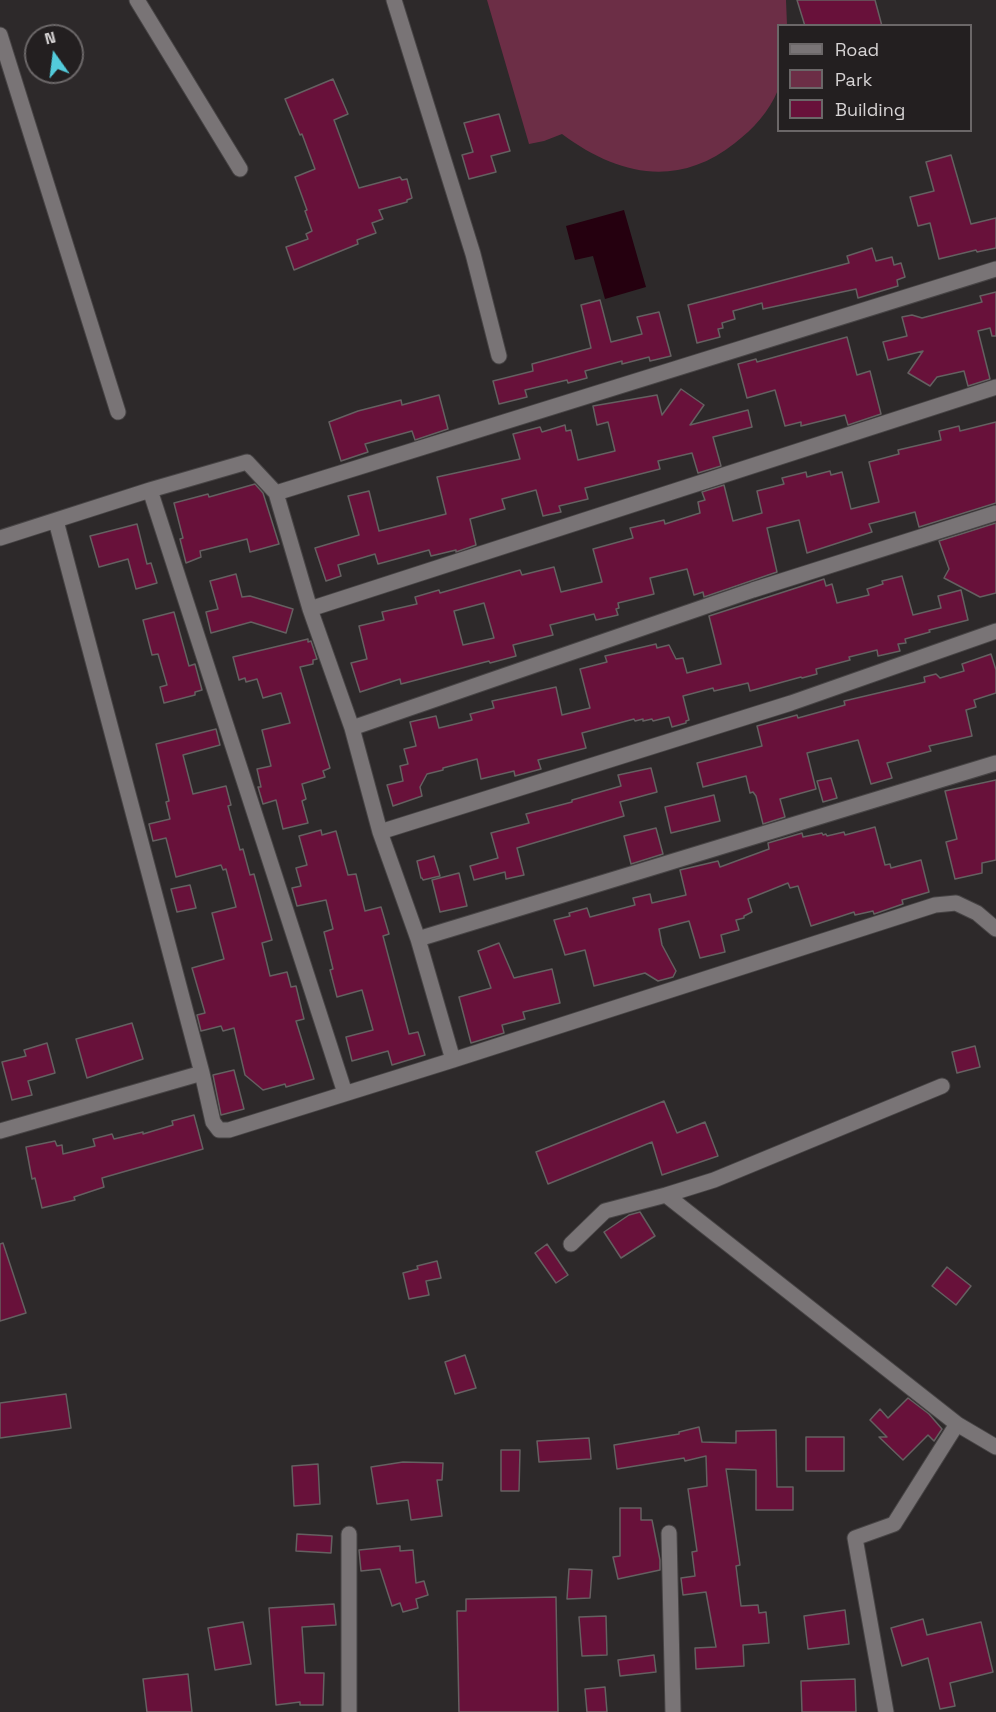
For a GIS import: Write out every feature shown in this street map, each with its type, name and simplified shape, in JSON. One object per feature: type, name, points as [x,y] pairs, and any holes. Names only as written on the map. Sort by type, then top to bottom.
[{"type":"street","points":[[137,0],[240,169]]},
{"type":"street","points":[[394,0],[473,254],[499,356]]},
{"type":"street","points":[[0,34],[118,412]]},
{"type":"street","points":[[276,493],[996,269]]},
{"type":"street","points":[[310,609],[996,387]]},
{"type":"street","points":[[0,538],[247,462],[276,493],[310,609],[352,728],[380,832],[418,939],[453,1060]]},
{"type":"street","points":[[150,490],[345,1093]]},
{"type":"street","points":[[352,728],[753,590],[996,513]]},
{"type":"street","points":[[56,521],[202,1072],[213,1122],[219,1130],[229,1130],[453,1060],[935,905],[956,903],[977,913],[996,929]]},
{"type":"street","points":[[380,832],[791,703],[996,631]]},
{"type":"street","points":[[418,939],[996,763]]},
{"type":"street","points":[[0,1131],[202,1072]]},
{"type":"street","points":[[572,1244],[605,1211],[714,1180],[942,1086]]},
{"type":"street","points":[[666,1195],[957,1424],[996,1447]]},
{"type":"street","points":[[886,1712],[855,1538],[894,1524],[957,1424]]},
{"type":"street","points":[[669,1533],[673,1712]]},
{"type":"street","points":[[348,1534],[350,1712]]},
{"type":"green space","points":[[487,0],[786,0],[787,24],[777,24],[777,92],[765,113],[754,126],[742,138],[713,158],[691,167],[669,171],[647,171],[604,159],[562,134],[529,144]]},
{"type":"shaded area","points":[[624,210],[646,287],[605,299],[593,256],[575,260],[566,226]]},
{"type":"building","points":[[797,0],[875,0],[881,24],[804,24]]},
{"type":"building","points":[[333,79],[348,114],[334,120],[359,188],[400,177],[402,180],[407,179],[412,198],[407,202],[379,210],[383,219],[372,223],[376,233],[357,240],[358,244],[294,270],[286,247],[308,239],[306,234],[312,231],[295,177],[315,169],[302,134],[300,135],[285,99]]},
{"type":"building","points":[[499,114],[510,151],[491,156],[496,172],[469,179],[462,155],[473,152],[464,123]]},
{"type":"building","points":[[951,155],[971,224],[996,218],[996,248],[977,252],[976,250],[939,259],[930,223],[918,226],[910,197],[934,191],[926,162]]},
{"type":"building","points":[[872,248],[876,261],[892,257],[894,265],[901,263],[905,277],[897,280],[898,286],[858,298],[856,289],[763,309],[762,303],[733,311],[735,319],[722,323],[723,328],[718,329],[720,337],[697,343],[688,305],[849,263],[847,256]]},
{"type":"building","points":[[996,292],[996,336],[992,336],[990,328],[978,331],[990,379],[968,386],[964,371],[937,377],[930,386],[908,373],[923,351],[888,360],[883,342],[907,336],[902,317],[912,315],[922,318],[982,302],[980,296]]},
{"type":"building","points":[[600,300],[611,342],[642,334],[637,317],[659,312],[671,356],[650,361],[649,357],[622,364],[622,361],[585,371],[587,378],[568,383],[567,380],[525,390],[527,397],[499,404],[493,381],[533,371],[532,364],[591,348],[581,305]]},
{"type":"building","points":[[847,337],[857,375],[870,371],[881,414],[848,425],[845,415],[801,426],[801,422],[785,426],[775,390],[747,398],[738,364],[756,359],[757,362]]},
{"type":"building","points":[[681,389],[704,405],[690,425],[748,410],[752,427],[713,437],[721,466],[698,473],[692,453],[658,461],[660,469],[585,488],[588,499],[559,506],[561,512],[543,516],[536,490],[502,499],[505,509],[470,519],[476,545],[456,552],[456,550],[431,556],[429,550],[378,564],[375,554],[338,565],[341,576],[326,581],[315,548],[359,535],[348,496],[369,491],[379,531],[446,514],[437,477],[520,459],[513,434],[540,427],[542,432],[565,425],[566,431],[571,430],[578,460],[615,451],[608,422],[597,425],[593,406],[657,395],[662,415]]},
{"type":"building","points":[[439,395],[448,429],[415,440],[412,431],[365,444],[368,452],[341,461],[329,422],[358,411],[401,400],[402,405]]},
{"type":"building","points":[[996,422],[996,503],[919,527],[915,512],[869,524],[872,532],[807,553],[799,520],[767,528],[777,572],[704,597],[703,592],[694,595],[687,569],[650,578],[654,594],[618,603],[619,608],[616,609],[618,615],[596,620],[594,614],[550,625],[553,635],[513,645],[516,656],[401,684],[400,679],[360,692],[351,663],[367,659],[359,626],[384,620],[382,612],[417,604],[415,597],[439,590],[440,593],[520,570],[522,575],[554,567],[561,592],[602,582],[593,549],[633,538],[630,528],[664,520],[665,524],[700,513],[698,502],[705,500],[702,492],[724,485],[733,521],[762,513],[757,491],[784,484],[782,478],[806,472],[807,477],[830,471],[831,475],[842,472],[851,509],[879,502],[869,462],[899,454],[898,450],[941,440],[939,431],[959,426],[960,431]],"holes":[[[484,603],[494,638],[463,645],[454,611]]]},
{"type":"building","points":[[255,484],[263,493],[279,544],[250,552],[247,539],[200,551],[201,557],[186,563],[180,539],[183,538],[174,503],[208,494],[209,497]]},
{"type":"building","points":[[996,523],[996,593],[980,597],[944,578],[949,569],[939,541]]},
{"type":"building","points":[[137,524],[147,564],[151,563],[157,583],[136,589],[128,559],[99,567],[90,536]]},
{"type":"building","points":[[236,574],[242,597],[250,596],[293,609],[286,633],[251,622],[211,633],[206,612],[218,609],[210,581]]},
{"type":"building","points":[[902,576],[913,615],[941,608],[938,596],[961,590],[968,620],[905,639],[906,643],[898,644],[900,651],[878,656],[877,650],[849,657],[850,660],[816,669],[817,674],[802,678],[750,691],[748,683],[714,691],[713,688],[683,696],[689,720],[686,723],[672,727],[669,717],[653,721],[652,719],[643,721],[643,719],[635,721],[634,719],[582,733],[586,748],[538,760],[541,769],[515,776],[514,771],[481,779],[477,759],[443,768],[443,770],[427,774],[420,787],[422,796],[393,806],[387,785],[403,781],[400,766],[408,764],[404,749],[416,746],[410,722],[436,716],[439,728],[472,720],[470,714],[494,708],[492,701],[556,687],[562,715],[590,708],[580,669],[607,662],[605,656],[656,644],[657,648],[669,645],[676,659],[683,658],[687,673],[721,664],[709,616],[824,579],[826,586],[832,584],[837,603],[869,595],[867,589],[883,584],[882,581]]},
{"type":"building","points":[[174,612],[189,666],[195,664],[202,690],[195,692],[195,695],[164,703],[160,687],[167,685],[158,654],[152,655],[143,620]]},
{"type":"building","points":[[308,639],[308,642],[311,641],[317,659],[313,660],[313,664],[300,667],[330,768],[323,771],[325,777],[302,784],[306,799],[302,801],[308,823],[283,829],[276,800],[263,804],[258,787],[261,787],[257,769],[271,766],[262,730],[290,723],[281,693],[263,698],[257,679],[246,682],[245,678],[239,680],[233,657]]},
{"type":"building","points":[[991,654],[996,670],[996,693],[974,700],[976,707],[966,710],[972,736],[929,746],[931,751],[887,763],[892,778],[871,784],[858,740],[807,753],[816,789],[780,799],[785,817],[763,824],[756,796],[753,792],[750,793],[746,776],[703,787],[697,763],[762,746],[757,726],[797,715],[798,718],[845,705],[844,701],[925,682],[924,677],[936,674],[940,678],[964,671],[962,664]]},
{"type":"building","points":[[216,729],[220,745],[183,755],[193,794],[226,786],[231,805],[228,806],[240,850],[243,849],[250,875],[254,874],[272,940],[262,943],[270,976],[287,972],[291,987],[296,986],[304,1019],[296,1021],[314,1079],[286,1087],[285,1084],[263,1090],[245,1075],[234,1028],[223,1031],[221,1026],[201,1031],[197,1015],[205,1013],[192,968],[224,959],[212,913],[236,907],[226,869],[223,870],[221,865],[176,877],[166,838],[153,841],[149,824],[170,819],[166,802],[169,801],[156,744]]},
{"type":"building","points":[[651,768],[657,792],[620,802],[624,816],[517,848],[524,875],[506,879],[505,872],[474,880],[470,866],[498,858],[491,833],[529,823],[526,814],[621,786],[618,775]]},
{"type":"building","points":[[831,778],[837,798],[823,802],[817,781]]},
{"type":"building","points":[[996,780],[996,860],[982,863],[982,873],[955,879],[946,842],[957,839],[945,791]]},
{"type":"building","points":[[714,795],[720,821],[671,833],[665,807]]},
{"type":"building","points":[[875,827],[885,865],[890,864],[891,868],[921,860],[929,892],[902,900],[903,904],[874,914],[873,911],[855,915],[854,912],[811,926],[798,886],[790,888],[788,883],[748,899],[752,912],[736,920],[739,930],[721,935],[725,952],[700,958],[689,921],[659,929],[662,945],[676,971],[673,977],[658,981],[645,973],[594,986],[585,950],[565,955],[554,920],[570,916],[569,913],[587,908],[590,917],[635,905],[633,898],[650,894],[652,903],[686,895],[680,870],[718,861],[720,867],[769,849],[768,843],[802,833],[803,837],[822,833],[827,836],[844,832],[845,835]]},
{"type":"building","points":[[656,828],[663,854],[631,864],[624,836]]},
{"type":"building","points":[[321,830],[322,835],[336,831],[348,875],[356,874],[365,911],[381,907],[389,934],[383,936],[409,1034],[418,1032],[425,1055],[392,1065],[388,1051],[352,1061],[346,1037],[373,1030],[362,990],[337,997],[324,932],[333,929],[326,900],[297,906],[292,888],[301,886],[296,868],[307,865],[299,836]]},
{"type":"building","points":[[434,856],[440,876],[423,880],[417,861]]},
{"type":"building","points":[[459,873],[467,906],[440,912],[432,880]]},
{"type":"building","points":[[190,885],[196,908],[177,912],[171,889]]},
{"type":"building","points":[[499,943],[514,978],[552,969],[560,1003],[523,1012],[525,1019],[502,1025],[504,1033],[471,1043],[459,997],[491,988],[478,951]]},
{"type":"building","points":[[132,1023],[143,1059],[87,1078],[76,1039]]},
{"type":"building","points":[[47,1043],[55,1073],[28,1081],[32,1095],[12,1100],[2,1062],[26,1056],[24,1050]]},
{"type":"building","points":[[975,1046],[980,1067],[957,1073],[952,1052]]},
{"type":"building","points":[[234,1070],[244,1109],[221,1115],[213,1075]]},
{"type":"building","points":[[664,1101],[677,1133],[705,1122],[718,1156],[662,1175],[652,1142],[548,1184],[536,1152]]},
{"type":"building","points":[[194,1115],[203,1149],[102,1178],[104,1187],[74,1197],[75,1200],[42,1208],[35,1178],[32,1179],[26,1147],[55,1141],[57,1146],[62,1145],[63,1154],[95,1146],[93,1139],[112,1134],[114,1139],[143,1132],[143,1134],[173,1125],[172,1121]]},
{"type":"building","points":[[640,1212],[655,1236],[621,1258],[604,1232],[629,1215]]},
{"type":"building","points":[[3,1243],[26,1313],[0,1321],[0,1244]]},
{"type":"building","points":[[547,1244],[568,1275],[556,1283],[535,1253]]},
{"type":"building","points":[[437,1261],[441,1278],[426,1281],[429,1295],[409,1299],[403,1273],[418,1269],[417,1266]]},
{"type":"building","points":[[947,1267],[971,1286],[956,1305],[932,1286]]},
{"type":"building","points":[[465,1355],[476,1388],[455,1394],[445,1362]]},
{"type":"building","points":[[66,1394],[71,1428],[0,1438],[0,1403]]},
{"type":"building","points":[[908,1398],[929,1414],[942,1429],[934,1441],[928,1435],[903,1460],[879,1437],[887,1437],[870,1420],[880,1409],[888,1418]]},
{"type":"building","points":[[699,1427],[702,1442],[736,1443],[736,1431],[776,1430],[777,1487],[793,1487],[793,1510],[756,1510],[756,1470],[726,1469],[740,1565],[736,1566],[741,1606],[758,1605],[759,1613],[766,1612],[769,1643],[743,1645],[744,1666],[696,1669],[695,1648],[716,1647],[706,1592],[683,1595],[681,1578],[695,1576],[692,1552],[697,1551],[688,1489],[707,1486],[706,1456],[685,1461],[684,1458],[617,1469],[614,1445],[679,1434],[679,1432]]},
{"type":"building","points":[[806,1437],[844,1437],[844,1471],[806,1471]]},
{"type":"building","points":[[589,1438],[591,1459],[539,1462],[537,1441]]},
{"type":"building","points":[[501,1450],[520,1450],[519,1491],[501,1491]]},
{"type":"building","points":[[403,1462],[443,1463],[442,1480],[437,1480],[442,1516],[411,1520],[408,1500],[377,1504],[371,1467]]},
{"type":"building","points":[[318,1464],[320,1504],[294,1506],[292,1466]]},
{"type":"building","points":[[620,1508],[641,1508],[641,1520],[652,1520],[660,1570],[618,1579],[613,1557],[620,1556]]},
{"type":"building","points":[[297,1534],[332,1536],[331,1553],[296,1551]]},
{"type":"building","points":[[400,1546],[400,1551],[413,1550],[416,1583],[424,1581],[428,1595],[416,1599],[418,1608],[403,1612],[400,1603],[392,1606],[380,1569],[361,1571],[359,1550]]},
{"type":"building","points":[[569,1569],[592,1570],[590,1598],[567,1599]]},
{"type":"building","points":[[556,1597],[558,1712],[459,1712],[457,1611],[466,1611],[466,1599]]},
{"type":"building","points":[[334,1604],[336,1625],[302,1627],[305,1673],[324,1673],[323,1705],[300,1705],[300,1702],[276,1705],[269,1608]]},
{"type":"building","points":[[845,1610],[849,1644],[808,1649],[804,1616]]},
{"type":"building","points":[[606,1616],[607,1655],[582,1656],[579,1617]]},
{"type":"building","points":[[923,1619],[927,1635],[981,1622],[993,1672],[950,1683],[955,1706],[940,1709],[928,1658],[902,1666],[891,1628]]},
{"type":"building","points":[[243,1622],[251,1664],[215,1670],[208,1628]]},
{"type":"building","points":[[654,1655],[656,1672],[620,1676],[618,1660]]},
{"type":"building","points":[[188,1674],[192,1712],[147,1712],[143,1679]]},
{"type":"building","points":[[855,1679],[856,1712],[802,1712],[801,1681]]},
{"type":"building","points":[[605,1687],[607,1712],[587,1712],[585,1689]]}]
